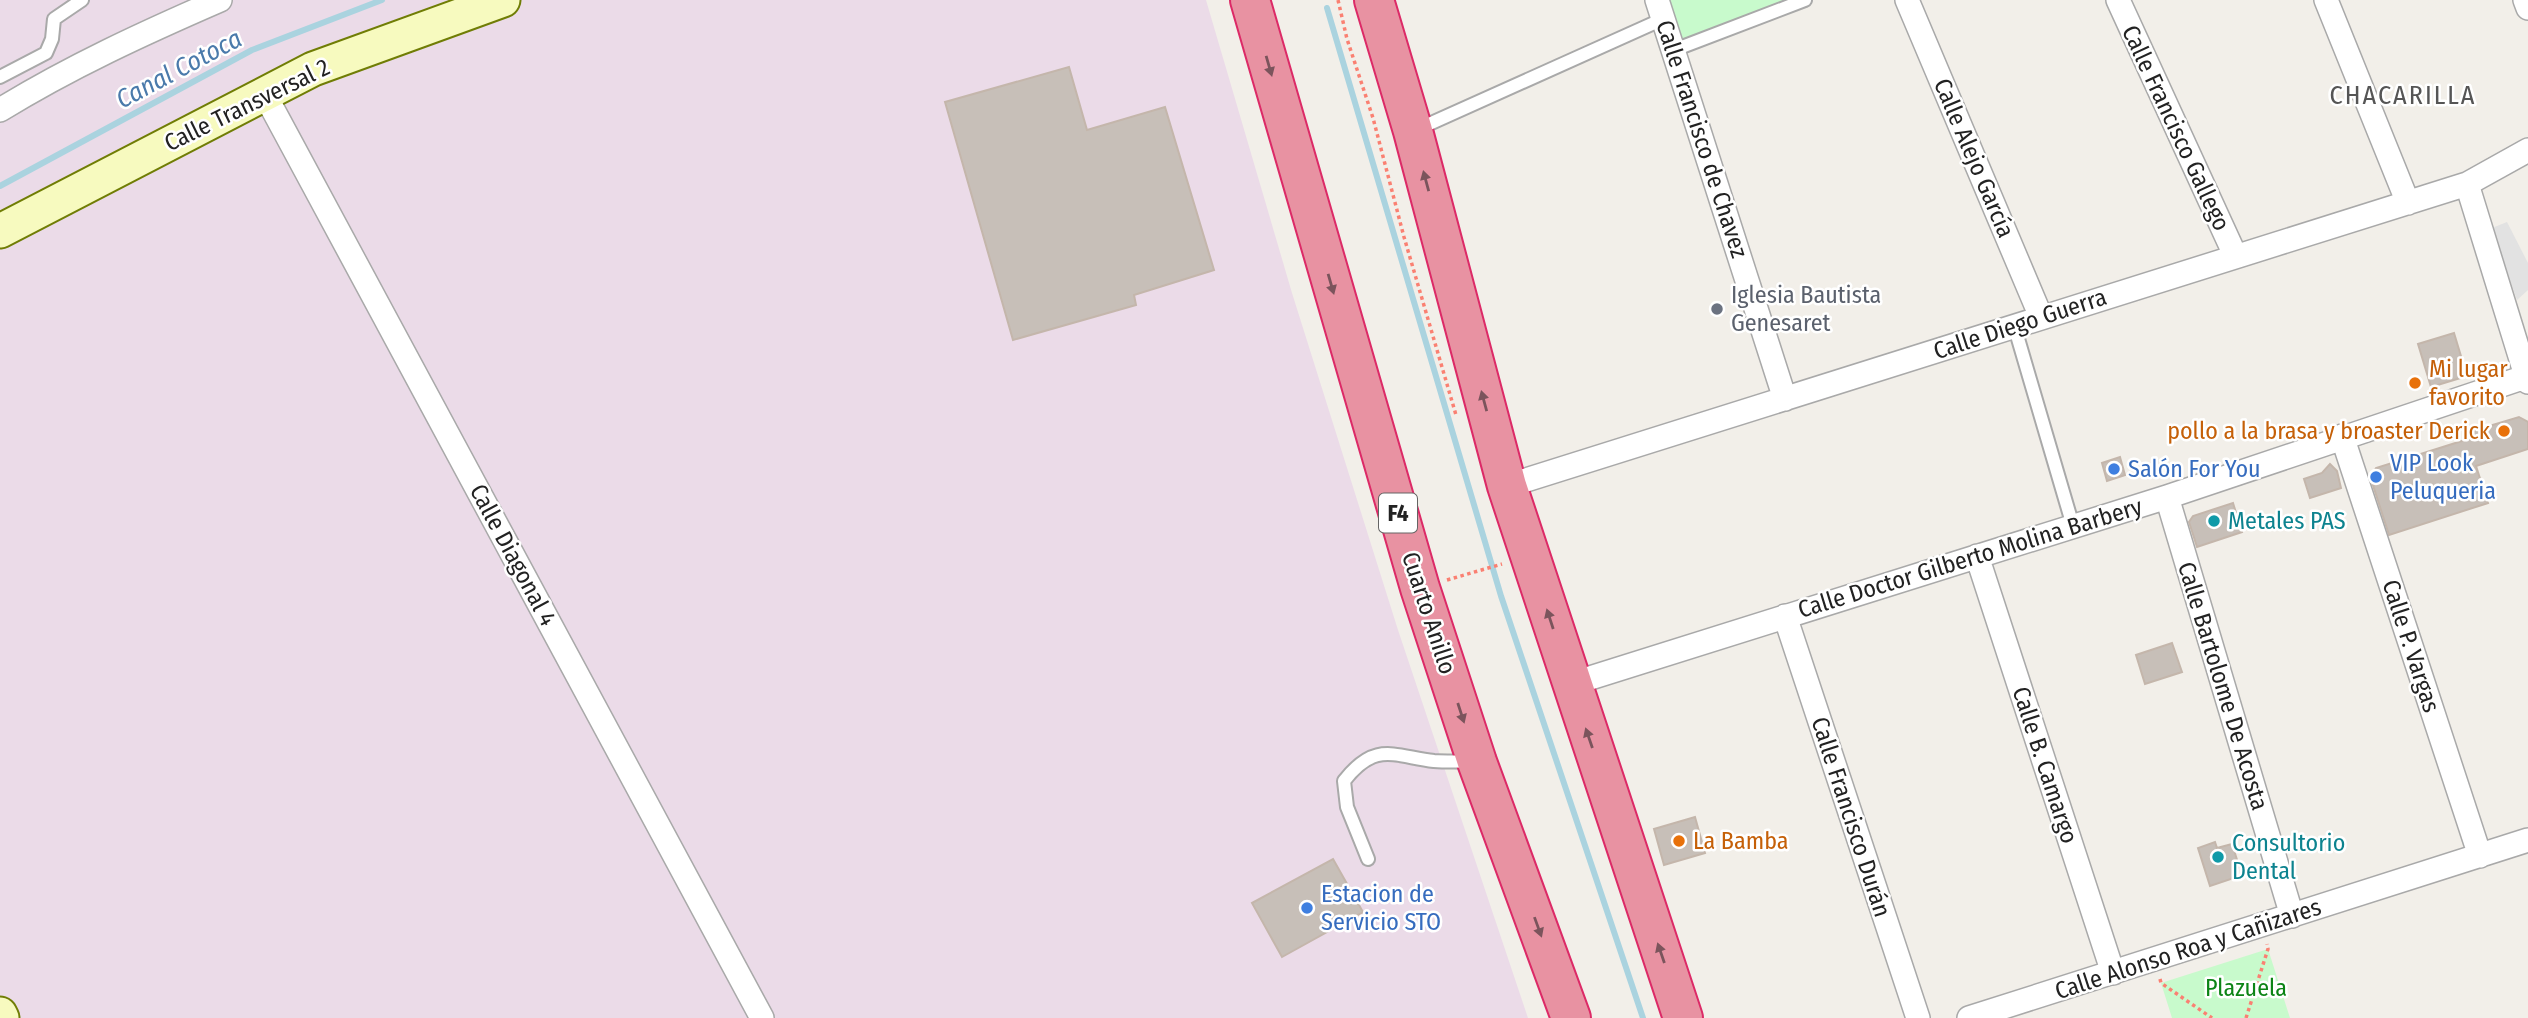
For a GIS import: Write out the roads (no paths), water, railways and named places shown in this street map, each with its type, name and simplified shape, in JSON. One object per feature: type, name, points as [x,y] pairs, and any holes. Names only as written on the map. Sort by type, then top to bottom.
[{"type":"highway","name":"Cuarto Anillo","points":[[1250,0],[1420,588],[1478,762],[1571,1018]]},
{"type":"highway","points":[[1374,0],[1413,131],[1507,486],[1683,1018]]},
{"type":"street","points":[[0,110],[45,82],[220,0]]},
{"type":"street","name":"Calle Transversal 2","points":[[0,231],[313,69],[503,0]]},
{"type":"street","name":"Calle Alejo García","points":[[1907,0],[2041,317]]},
{"type":"street","name":"Calle Francisco Gallego","points":[[2118,0],[2235,255]]},
{"type":"street","points":[[2326,0],[2408,203]]},
{"type":"street","points":[[2525,0],[2528,8]]},
{"type":"street","name":"Calle Francisco de Chavez","points":[[1660,9],[1785,399]]},
{"type":"street","name":"Calle Diagonal 4","points":[[264,93],[762,1018]]},
{"type":"street","name":"Calle Diego Guerra","points":[[1507,486],[2467,184],[2528,150]]},
{"type":"street","points":[[2467,184],[2527,378]]},
{"type":"street","name":"Calle Doctor Gilberto Molina Barbery","points":[[1571,684],[2166,497],[2342,436],[2527,378]]},
{"type":"street","name":"Calle P. Vargas","points":[[2342,436],[2480,856]]},
{"type":"street","name":"Calle Bartolome De Acosta","points":[[2166,497],[2292,916]]},
{"type":"street","name":"Calle B. Camargo","points":[[1977,556],[2113,973]]},
{"type":"street","name":"Calle Francisco Durán","points":[[1785,616],[1918,1018]]},
{"type":"street","name":"Calle Alonso Roa y Cañizares","points":[[1969,1018],[2528,840]]},
{"type":"lane","points":[[0,77],[46,53],[52,39],[54,19],[82,0]]},
{"type":"lane","points":[[1674,50],[1805,0]]},
{"type":"lane","points":[[1413,131],[1660,9]]},
{"type":"lane","points":[[2014,325],[2073,526]]},
{"type":"lane","points":[[1368,859],[1347,807],[1344,780],[1357,764],[1378,754],[1397,753],[1434,761],[1478,762]]},
{"type":"waterway","name":"Canal Cotoca","points":[[0,186],[252,50],[382,0]]},
{"type":"waterway","points":[[1327,8],[1501,596],[1643,1018]]},
{"type":"place","name":"Iglesia Bautista Genesaret","points":[[1717,309]]},
{"type":"place","name":"Mi lugar favorito","points":[[2415,383]]},
{"type":"place","name":"pollo a la brasa y broaster Derick","points":[[2504,431]]},
{"type":"place","name":"Salón For You","points":[[2114,469]]},
{"type":"place","name":"VIP Look Peluqueria","points":[[2376,477]]},
{"type":"place","name":"Metales PAS","points":[[2214,521]]},
{"type":"place","name":"La Bamba","points":[[1679,841]]},
{"type":"place","name":"Consultorio Dental","points":[[2218,857]]},
{"type":"place","name":"Estacion de Servicio STO","points":[[1307,908]]},
{"type":"district","name":"CHACARILLA","points":[[2403,95]]},
{"type":"park label","name":"Plazuela","points":[[2246,988]]}]
